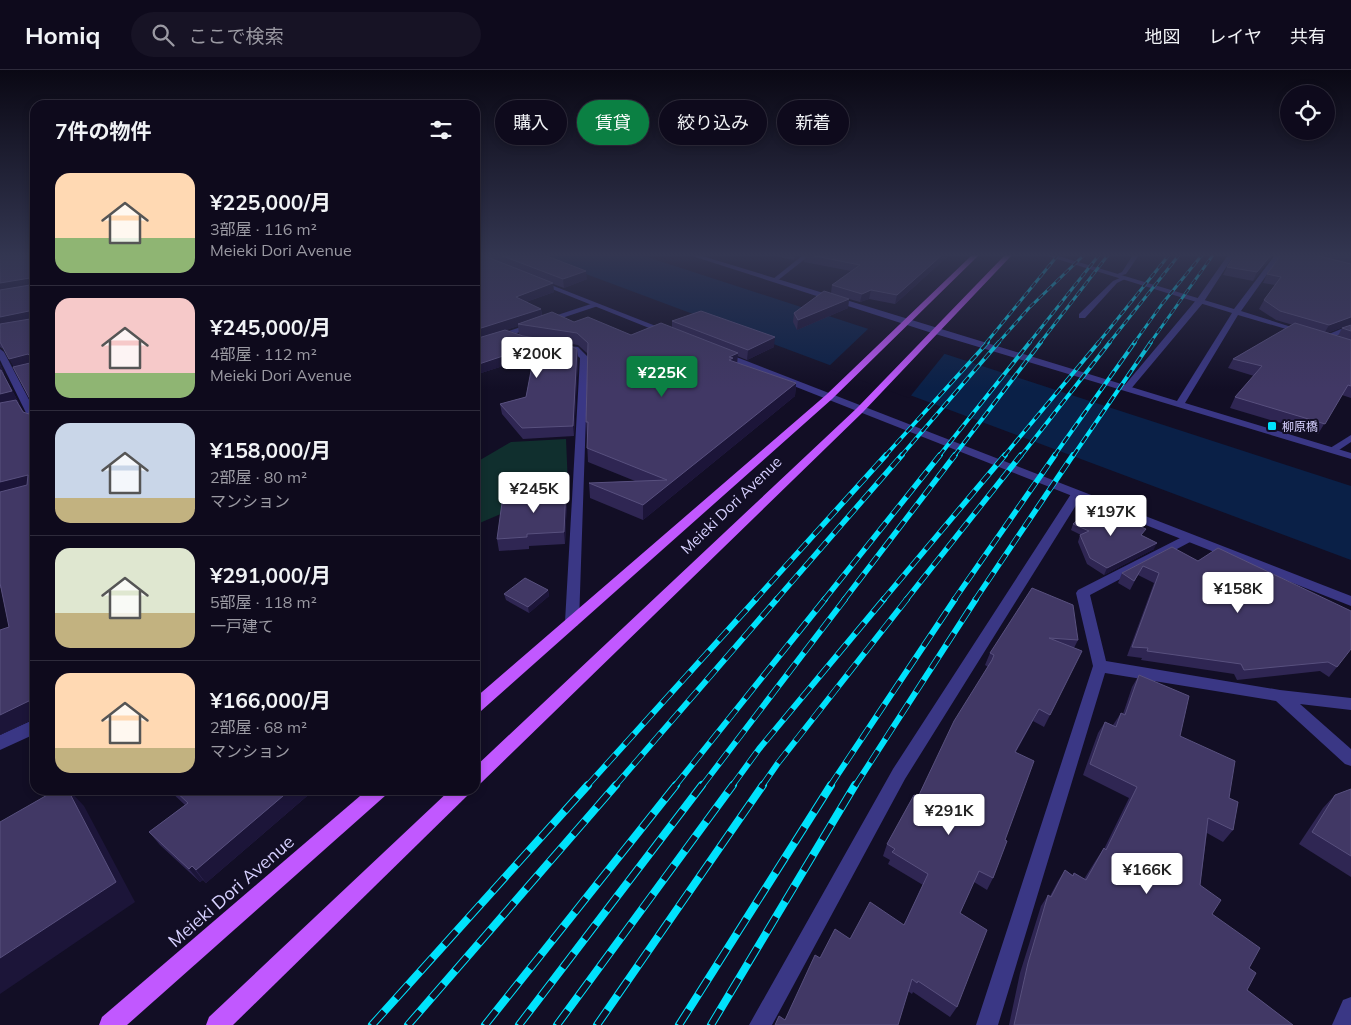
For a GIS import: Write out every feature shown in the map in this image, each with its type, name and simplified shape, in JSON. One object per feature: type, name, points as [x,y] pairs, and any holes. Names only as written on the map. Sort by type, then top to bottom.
[{"type":"main road","name":"Meieki Dori Avenue","points":[[480,703],[829,397],[929,300]]},
{"type":"main road","name":"Meieki Dori Avenue","points":[[480,773],[860,410],[966,300]]},
{"type":"main road","name":"Meieki Dori Avenue","points":[[110,1025],[374,795]]},
{"type":"main road","points":[[217,1025],[457,795]]},
{"type":"street","points":[[584,300],[675,336]]},
{"type":"street","points":[[835,300],[1351,456]]},
{"type":"street","points":[[1082,316],[1098,300]]},
{"type":"street","points":[[1195,300],[1337,342]]},
{"type":"street","points":[[1180,404],[1245,300]]},
{"type":"street","points":[[1127,388],[1200,301]]},
{"type":"street","points":[[480,343],[597,305]]},
{"type":"street","points":[[1323,338],[1351,327]]},
{"type":"street","points":[[508,334],[520,341]]},
{"type":"street","points":[[548,345],[575,349],[584,357],[572,622]]},
{"type":"street","points":[[711,350],[1351,601]]},
{"type":"street","points":[[0,352],[15,375],[22,407],[30,416]]},
{"type":"street","points":[[0,378],[15,375]]},
{"type":"street","points":[[1332,450],[1351,438]]},
{"type":"street","points":[[760,1025],[899,774],[1077,494]]},
{"type":"street","points":[[987,1025],[1100,666],[1084,593],[1188,538]]},
{"type":"street","points":[[1100,666],[1280,696],[1351,704]]},
{"type":"street","points":[[1280,696],[1351,759]]},
{"type":"street","points":[[0,743],[30,728]]},
{"type":"street","points":[[1343,1025],[1351,1008]]},
{"type":"green space","points":[[566,439],[568,486],[546,486],[533,500],[480,523],[480,460],[511,442]]},
{"type":"water","points":[[654,300],[778,300],[1351,486],[1351,560]]},
{"type":"pier","points":[[869,328],[946,352],[909,398],[827,368]]},
{"type":"building","points":[[0,300],[30,300],[30,312],[0,317]]},
{"type":"building","points":[[480,300],[521,300],[541,309],[480,328]]},
{"type":"building","points":[[812,300],[848,300],[798,320],[794,313]]},
{"type":"building","points":[[1264,300],[1351,300],[1351,317],[1329,325],[1280,311]]},
{"type":"building","points":[[701,311],[775,337],[748,350],[672,321]]},
{"type":"building","points":[[552,312],[574,322],[588,317],[631,335],[661,323],[738,353],[729,357],[733,358],[729,360],[796,383],[643,505],[589,483],[667,480],[587,448],[588,343],[577,333],[518,324]]},
{"type":"building","points":[[30,319],[30,356],[28,354],[9,359],[0,342],[0,324]]},
{"type":"building","points":[[1295,323],[1351,340],[1351,386],[1348,385],[1325,424],[1235,397],[1262,366],[1233,359]]},
{"type":"building","points":[[1351,325],[1351,331],[1342,328]]},
{"type":"building","points":[[505,330],[523,336],[562,342],[577,349],[573,426],[522,428],[500,404],[526,397],[536,345],[480,364],[480,338]]},
{"type":"building","points":[[30,363],[30,399],[13,367]]},
{"type":"building","points":[[1,370],[12,391],[0,394]]},
{"type":"building","points":[[30,399],[30,700],[0,715],[0,630],[9,627],[0,583],[0,492],[27,485],[28,475],[0,482],[0,403],[16,400],[23,412],[29,414]]},
{"type":"building","points":[[566,487],[564,532],[527,534],[527,537],[497,539],[502,503],[512,503],[512,499],[521,498],[522,493],[538,493],[538,488]]},
{"type":"building","points":[[1092,506],[1146,529],[1141,535],[1157,543],[1107,568],[1090,558],[1080,535],[1089,531],[1073,524]]},
{"type":"building","points":[[1172,547],[1198,561],[1218,548],[1351,611],[1351,649],[1337,667],[1328,662],[1244,670],[1241,664],[1147,651],[1148,648],[1132,647],[1159,573],[1143,566],[1134,581],[1122,573]]},
{"type":"building","points":[[525,578],[548,590],[528,607],[504,594]]},
{"type":"building","points":[[1032,588],[1073,605],[1078,640],[1049,638],[1082,651],[1050,715],[1039,709],[1015,752],[1034,761],[993,878],[979,871],[960,913],[987,930],[957,1007],[912,979],[898,1025],[775,1025],[779,1016],[785,1020],[815,955],[820,958],[835,929],[850,939],[870,902],[904,925],[928,874],[892,852],[895,849],[887,844],[914,795],[918,797],[954,721],[992,660],[994,655],[990,653]]},
{"type":"building","points":[[1139,675],[1189,696],[1180,736],[1235,761],[1229,798],[1238,802],[1233,830],[1208,818],[1200,885],[1221,900],[1212,914],[1260,948],[1249,968],[1256,973],[1247,990],[1293,1025],[1014,1025],[1028,963],[1048,895],[1051,897],[1065,870],[1073,876],[1074,873],[1086,880],[1104,848],[1106,850],[1137,787],[1090,764],[1105,722],[1116,727],[1121,713],[1125,715]]},
{"type":"building","points":[[1351,789],[1351,856],[1312,832],[1335,795]]},
{"type":"building","points":[[47,795],[71,795],[116,882],[0,958],[0,822]]},
{"type":"building","points":[[179,795],[284,795],[196,870],[192,866],[189,869],[149,832],[188,803]]},
{"type":"railway","points":[[986,343],[1022,300]]},
{"type":"railway","points":[[998,343],[1038,300]]},
{"type":"railway","points":[[1029,343],[1064,300]]},
{"type":"railway","points":[[1040,343],[1074,300]]},
{"type":"railway","points":[[1098,343],[1133,300]]},
{"type":"railway","points":[[1109,343],[1144,300]]},
{"type":"railway","points":[[1134,343],[1166,300]]},
{"type":"railway","points":[[1150,343],[1181,300]]},
{"type":"railway","points":[[885,456],[988,342]]},
{"type":"railway","points":[[901,456],[999,342]]},
{"type":"railway","points":[[939,456],[1030,342]]},
{"type":"railway","points":[[954,456],[1041,342]]},
{"type":"railway","points":[[1004,456],[1099,342]]},
{"type":"railway","points":[[1021,456],[1110,342]]},
{"type":"railway","points":[[1054,456],[1135,342]]},
{"type":"railway","points":[[1073,456],[1151,342]]},
{"type":"railway","points":[[755,600],[886,455]]},
{"type":"railway","points":[[776,600],[902,455]]},
{"type":"railway","points":[[824,600],[940,455]]},
{"type":"railway","points":[[844,600],[955,455]]},
{"type":"railway","points":[[883,600],[1005,455]]},
{"type":"railway","points":[[906,600],[1021,455]]},
{"type":"railway","points":[[954,600],[1055,455]]},
{"type":"railway","points":[[975,600],[1073,455]]},
{"type":"railway","points":[[587,786],[756,599]]},
{"type":"railway","points":[[615,786],[777,599]]},
{"type":"railway","points":[[675,786],[825,599]]},
{"type":"railway","points":[[702,786],[845,599]]},
{"type":"railway","points":[[732,786],[759,749],[884,599]]},
{"type":"railway","points":[[762,786],[907,599]]},
{"type":"railway","points":[[830,786],[955,599]]},
{"type":"railway","points":[[855,786],[976,599]]},
{"type":"railway","points":[[372,1025],[588,785]]},
{"type":"railway","points":[[408,1025],[616,785]]},
{"type":"railway","points":[[485,1025],[676,785]]},
{"type":"railway","points":[[519,1025],[702,785]]},
{"type":"railway","points":[[557,1025],[733,785]]},
{"type":"railway","points":[[597,1025],[763,785]]},
{"type":"railway","points":[[679,1025],[831,785]]},
{"type":"railway","points":[[711,1025],[855,785]]},
{"type":"place","name":"柳原橋","points":[[1272,426]]}]
